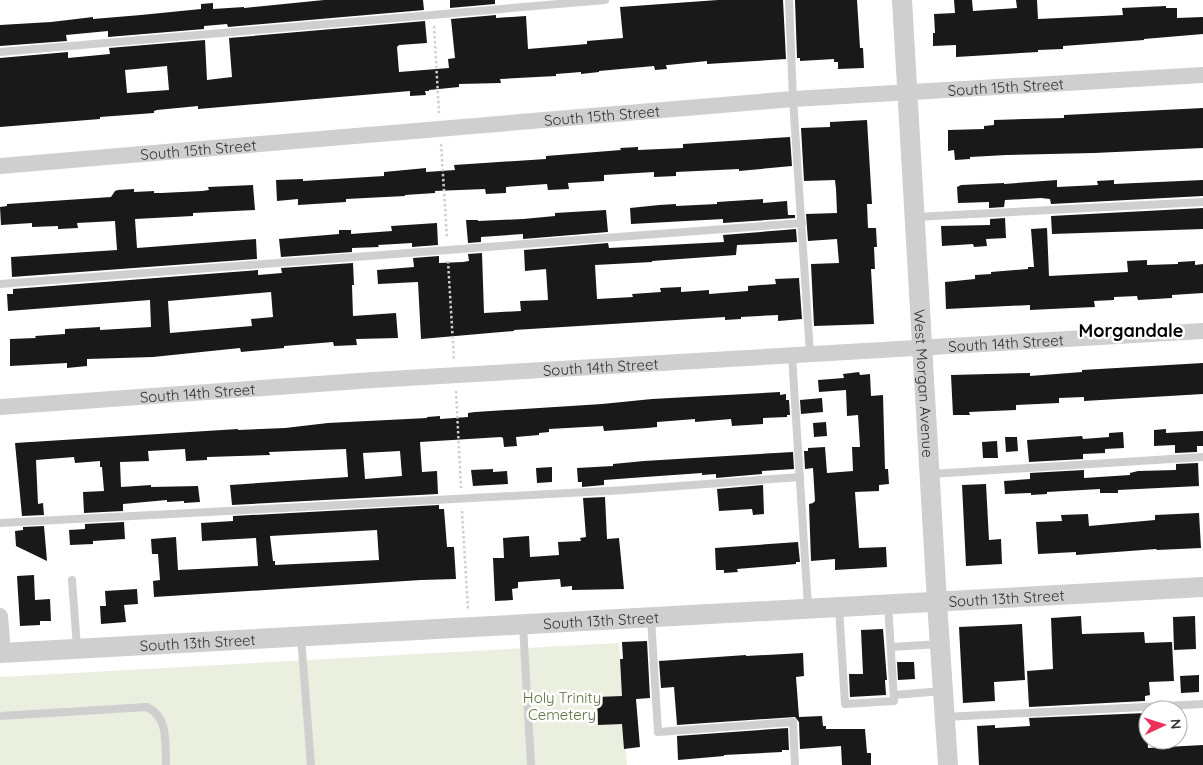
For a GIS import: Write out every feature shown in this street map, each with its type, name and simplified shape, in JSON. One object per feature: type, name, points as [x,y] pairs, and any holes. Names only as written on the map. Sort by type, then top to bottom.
[{"type":"street","name":"West Morgan Avenue","points":[[902,0],[948,765]]},
{"type":"street","name":"South 15th Street","points":[[0,166],[793,100],[1203,76]]},
{"type":"street","name":"South 14th Street","points":[[0,407],[455,375],[922,346],[1203,331]]},
{"type":"street","name":"South 13th Street","points":[[1,653],[1203,587]]},
{"type":"street","points":[[0,616],[1,653]]},
{"type":"lane","points":[[0,52],[605,0]]},
{"type":"lane","points":[[790,0],[793,100],[810,354]]},
{"type":"lane","points":[[915,217],[1203,202]]},
{"type":"lane","points":[[0,284],[802,222]]},
{"type":"lane","points":[[792,355],[808,609]]},
{"type":"lane","points":[[929,474],[1203,457]]},
{"type":"lane","points":[[0,523],[626,490],[800,477]]},
{"type":"lane","points":[[72,580],[77,649]]},
{"type":"lane","points":[[839,608],[845,704],[894,701],[888,604]]},
{"type":"lane","points":[[652,618],[658,732],[793,722],[795,765]]},
{"type":"lane","points":[[523,625],[531,765]]},
{"type":"lane","points":[[302,637],[311,765]]},
{"type":"lane","points":[[891,647],[940,644]]},
{"type":"lane","points":[[894,694],[943,691]]},
{"type":"lane","points":[[945,717],[1203,704]]},
{"type":"lane","points":[[0,716],[147,707],[154,710],[160,716],[164,726],[166,765]]},
{"type":"path","points":[[433,15],[469,628]]},
{"type":"green space","name":"Holy Trinity Cemetery","points":[[619,643],[627,765],[0,765],[0,677]]},
{"type":"building","points":[[324,0],[423,0],[424,10],[228,27],[227,24],[204,26],[204,29],[108,37],[108,31],[66,35],[67,41],[0,46],[0,25],[201,9],[201,4],[213,3],[213,9],[244,8]]},
{"type":"building","points":[[450,0],[495,0],[495,4],[450,8]]},
{"type":"building","points":[[718,0],[783,0],[786,59],[707,64],[707,61],[666,65],[667,69],[655,70],[654,66],[581,74],[581,72],[556,74],[556,76],[500,79],[501,83],[459,84],[459,87],[425,91],[426,95],[410,96],[410,91],[198,109],[198,106],[157,110],[154,113],[100,117],[100,119],[0,127],[0,58],[68,52],[68,58],[110,54],[109,48],[205,40],[207,80],[232,77],[229,38],[425,21],[427,43],[399,45],[397,47],[399,72],[449,68],[448,59],[455,58],[451,19],[496,15],[496,18],[526,16],[528,49],[587,44],[587,41],[623,38],[620,7]],"holes":[[[167,66],[169,90],[127,93],[125,70]]]},
{"type":"building","points":[[795,0],[857,0],[860,48],[863,48],[864,68],[838,69],[838,62],[834,62],[834,59],[800,61],[800,58],[797,58]]},
{"type":"building","points":[[954,0],[972,0],[973,11],[1017,8],[1016,0],[1037,0],[1038,19],[1123,15],[1122,8],[1166,6],[1166,8],[1177,8],[1177,18],[1203,17],[1203,34],[1063,46],[1063,49],[1038,50],[1038,52],[956,57],[956,45],[933,46],[933,33],[935,33],[934,14],[955,13]]},
{"type":"building","points":[[1203,108],[1203,148],[1006,155],[970,157],[970,159],[955,160],[954,150],[948,151],[948,130],[984,129],[984,126],[994,125],[994,120],[1064,118],[1064,115]]},
{"type":"building","points":[[867,120],[872,204],[867,204],[868,228],[876,228],[877,247],[874,247],[875,269],[871,269],[874,324],[814,326],[811,264],[839,263],[837,239],[808,241],[806,214],[837,213],[836,189],[835,180],[804,181],[801,128],[830,127],[830,122]]},
{"type":"building","points":[[790,137],[792,166],[739,171],[739,169],[676,172],[676,176],[654,177],[654,172],[604,175],[604,181],[568,183],[569,189],[548,190],[547,184],[506,187],[506,193],[486,194],[485,189],[435,191],[435,193],[346,199],[346,202],[298,205],[298,199],[277,201],[276,180],[303,179],[303,181],[384,176],[384,172],[426,168],[426,172],[455,170],[454,165],[546,159],[546,156],[621,150],[620,148],[638,147],[638,150],[683,148],[683,144]]},
{"type":"building","points":[[1057,180],[1057,187],[1098,185],[1097,181],[1114,180],[1114,184],[1203,180],[1203,196],[1051,204],[1050,199],[1041,198],[1005,200],[1004,207],[989,208],[989,202],[958,203],[957,187],[961,185]]},
{"type":"building","points":[[253,185],[255,210],[193,213],[193,216],[135,219],[137,248],[256,239],[257,259],[12,277],[11,257],[117,250],[115,221],[77,223],[78,228],[58,229],[58,226],[32,227],[32,223],[1,225],[0,207],[7,206],[7,204],[111,197],[118,190],[134,189],[134,192],[154,191],[154,193],[161,193],[202,191],[209,190],[208,187]]},
{"type":"building","points":[[763,199],[763,203],[787,201],[788,215],[795,215],[795,218],[723,223],[723,219],[631,224],[630,208],[676,204],[676,206],[717,204],[717,202]]},
{"type":"building","points":[[1203,208],[1203,229],[1052,234],[1051,216]]},
{"type":"building","points":[[606,210],[608,232],[523,239],[523,234],[481,237],[481,242],[468,243],[466,220],[523,219],[555,216],[555,213]]},
{"type":"building","points":[[1005,218],[1006,238],[986,239],[987,246],[974,247],[973,244],[942,246],[941,226],[990,225],[990,219]]},
{"type":"building","points":[[437,223],[438,245],[412,247],[412,243],[378,245],[379,247],[352,248],[352,252],[281,257],[279,239],[339,234],[339,230],[351,230],[351,234],[392,231],[391,226]]},
{"type":"building","points":[[1047,228],[1049,276],[1128,272],[1127,261],[1147,260],[1147,265],[1178,264],[1178,262],[1195,261],[1195,265],[1203,264],[1203,293],[1172,295],[1172,298],[1138,300],[1137,296],[1114,297],[1114,300],[1094,301],[1095,307],[1030,310],[1030,305],[946,309],[945,282],[975,279],[975,275],[991,274],[991,272],[1034,267],[1031,229]]},
{"type":"building","points":[[796,229],[797,242],[737,245],[736,255],[595,265],[597,299],[633,297],[632,294],[661,292],[660,288],[681,287],[681,292],[709,290],[709,294],[748,291],[748,286],[776,284],[775,279],[799,278],[802,319],[778,321],[778,315],[725,320],[725,317],[514,330],[421,339],[418,282],[378,284],[377,270],[414,267],[413,258],[439,256],[439,263],[463,262],[469,261],[468,254],[482,253],[484,313],[521,311],[520,301],[548,300],[546,269],[525,271],[524,250],[608,243],[609,248],[724,242],[723,235]]},
{"type":"building","points":[[353,263],[353,316],[396,313],[398,338],[356,339],[357,345],[334,346],[333,342],[241,352],[240,348],[153,357],[87,359],[87,366],[67,368],[67,363],[10,366],[10,339],[65,334],[65,329],[100,327],[100,330],[151,327],[150,300],[8,311],[7,294],[13,294],[13,289],[258,270],[258,275],[282,273],[281,268]],"holes":[[[271,292],[273,317],[251,319],[252,326],[170,333],[168,301]]]},
{"type":"building","points":[[1203,363],[1203,394],[1084,401],[1084,397],[1059,398],[1059,403],[1016,405],[1016,410],[969,412],[970,415],[953,415],[951,375],[1030,373],[1030,376],[1082,372],[1082,370]]},
{"type":"building","points":[[859,372],[860,375],[870,374],[871,396],[883,395],[885,469],[888,469],[889,484],[879,485],[879,491],[855,492],[859,548],[886,547],[887,567],[835,570],[835,559],[811,561],[809,504],[815,501],[813,468],[805,469],[804,451],[808,451],[808,448],[825,447],[827,473],[853,471],[852,447],[860,447],[858,415],[847,416],[846,390],[819,392],[818,380],[844,378],[843,374]]},
{"type":"building","points":[[780,392],[780,395],[786,394],[786,400],[789,400],[790,415],[787,415],[787,417],[763,418],[763,424],[732,426],[731,419],[695,422],[695,419],[657,422],[657,427],[604,431],[603,426],[549,429],[549,432],[539,433],[539,435],[516,437],[517,446],[504,447],[503,438],[501,437],[420,442],[422,472],[437,471],[438,494],[232,505],[230,485],[348,477],[346,449],[269,452],[270,455],[207,457],[207,460],[186,461],[185,449],[148,451],[149,461],[120,462],[121,487],[151,485],[151,487],[198,486],[200,502],[167,502],[167,500],[123,504],[123,511],[84,513],[83,492],[104,491],[100,461],[75,463],[74,457],[36,460],[38,504],[43,503],[44,515],[22,516],[15,443],[238,429],[285,428],[328,423],[440,416],[440,419],[468,417],[468,413],[475,412]],"holes":[[[400,451],[402,476],[365,479],[363,453]]]},
{"type":"building","points":[[822,398],[823,412],[801,414],[800,400]]},
{"type":"building","points":[[826,422],[827,436],[814,437],[813,423]]},
{"type":"building","points":[[1166,429],[1166,433],[1203,431],[1203,446],[1197,446],[1197,452],[1175,453],[1175,445],[1154,446],[1154,430]]},
{"type":"building","points":[[1123,432],[1124,448],[1105,449],[1105,453],[1083,454],[1083,459],[1029,462],[1027,440],[1082,436],[1083,439],[1109,437],[1109,433]]},
{"type":"building","points":[[1005,437],[1017,437],[1018,451],[1006,452]]},
{"type":"building","points":[[997,441],[998,458],[983,458],[982,442]]},
{"type":"building","points":[[793,452],[794,469],[762,471],[762,474],[716,478],[716,474],[702,475],[702,473],[645,477],[604,480],[604,485],[582,487],[582,482],[578,482],[577,468],[613,466],[613,464],[644,461]]},
{"type":"building","points":[[1198,463],[1199,486],[1118,490],[1118,493],[1100,493],[1100,489],[1047,492],[1047,494],[1031,495],[1031,493],[1005,494],[1004,481],[1030,479],[1030,473],[1084,470],[1084,478],[1130,475],[1130,473],[1138,471],[1176,470],[1176,464]]},
{"type":"building","points":[[552,467],[552,482],[537,483],[536,468]]},
{"type":"building","points":[[493,469],[493,472],[507,471],[508,484],[473,486],[471,470]]},
{"type":"building","points":[[986,484],[989,540],[1001,539],[1002,564],[966,566],[962,485]]},
{"type":"building","points":[[763,485],[764,514],[753,515],[752,509],[719,511],[717,489]]},
{"type":"building","points":[[605,497],[607,539],[619,538],[624,589],[572,590],[572,586],[561,587],[560,579],[518,582],[518,588],[512,589],[513,600],[495,601],[493,558],[504,558],[503,538],[529,536],[530,557],[559,555],[558,542],[581,541],[580,538],[586,537],[583,498]]},
{"type":"building","points":[[439,505],[439,509],[444,509],[447,547],[454,547],[456,579],[154,597],[153,581],[160,580],[158,554],[152,554],[151,539],[176,537],[178,570],[258,566],[256,538],[202,541],[201,523],[233,521],[233,516]],"holes":[[[377,530],[379,560],[275,565],[270,536]]]},
{"type":"building","points":[[1199,513],[1201,548],[1156,549],[1076,555],[1076,552],[1038,554],[1036,522],[1062,521],[1061,515],[1088,514],[1089,526],[1155,520],[1155,515]]},
{"type":"building","points":[[124,522],[125,539],[93,541],[93,544],[70,545],[69,530],[85,529],[85,524]]},
{"type":"building","points":[[44,526],[47,561],[16,546],[15,531],[23,530],[23,527]]},
{"type":"building","points":[[798,542],[800,562],[796,562],[796,564],[737,569],[738,572],[724,573],[724,570],[716,570],[715,548]]},
{"type":"building","points":[[34,575],[35,600],[50,599],[51,621],[40,621],[40,625],[20,626],[17,576]]},
{"type":"building","points":[[137,589],[138,604],[124,605],[126,622],[101,624],[100,606],[106,606],[105,591]]},
{"type":"building","points":[[1081,616],[1082,634],[1144,632],[1145,643],[1172,642],[1174,681],[1149,682],[1150,695],[1145,696],[1145,700],[1138,701],[1029,707],[1027,671],[1053,669],[1051,618]]},
{"type":"building","points":[[1195,616],[1196,649],[1174,650],[1173,617]]},
{"type":"building","points":[[1022,624],[1025,680],[994,682],[995,701],[963,703],[959,627]]},
{"type":"building","points":[[883,629],[887,680],[885,680],[886,695],[850,697],[849,674],[863,674],[861,630]]},
{"type":"building","points":[[647,641],[650,698],[636,699],[640,747],[624,749],[622,724],[598,725],[597,697],[622,696],[620,659],[623,659],[622,642]]},
{"type":"building","points":[[803,653],[804,676],[796,677],[799,717],[822,716],[823,726],[826,726],[826,729],[865,729],[867,753],[871,753],[871,765],[842,765],[841,746],[800,749],[799,722],[795,717],[677,725],[674,687],[661,688],[659,661]]},
{"type":"building","points":[[897,662],[914,662],[915,679],[898,680]]},
{"type":"building","points":[[1199,675],[1199,692],[1181,693],[1180,676]]},
{"type":"building","points":[[1138,713],[1138,750],[1188,750],[1188,746],[1203,745],[1203,765],[979,765],[977,726],[995,725],[995,728],[1030,726],[1029,718]]},
{"type":"building","points":[[788,728],[789,750],[678,760],[677,736]]},
{"type":"district","name":"Morgandale","points":[[1131,330]]}]
